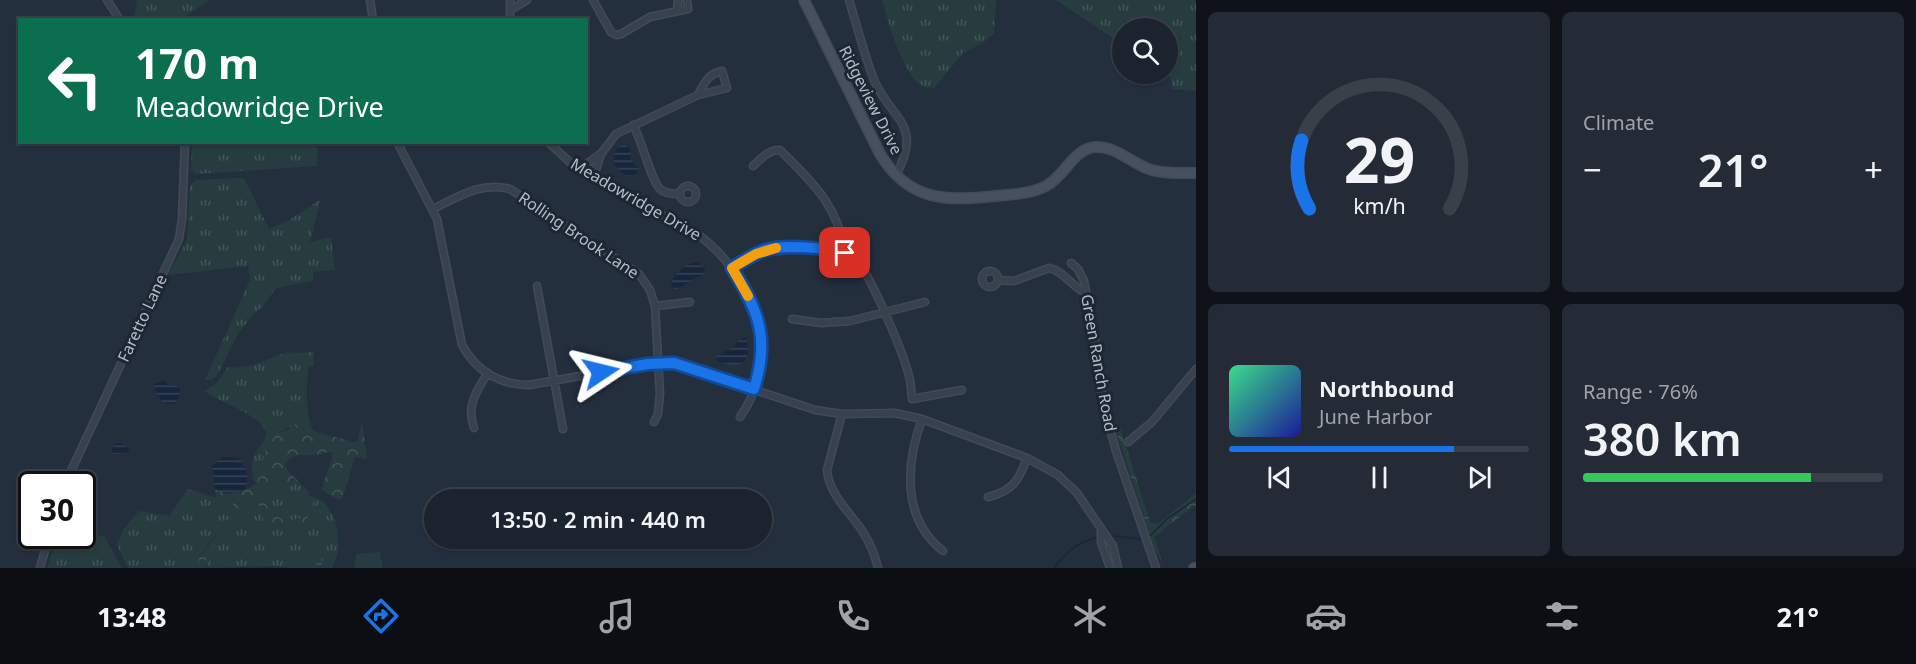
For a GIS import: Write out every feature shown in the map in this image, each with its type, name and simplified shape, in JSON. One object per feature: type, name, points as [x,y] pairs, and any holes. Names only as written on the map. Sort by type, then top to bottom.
[{"type":"street","points":[[107,0],[119,18]]},
{"type":"street","points":[[370,0],[373,18]]},
{"type":"street","points":[[510,0],[510,18]]},
{"type":"street","points":[[510,10],[527,0]]},
{"type":"street","points":[[593,0],[611,32],[616,34],[621,34],[650,17],[688,9],[687,0]]},
{"type":"street","points":[[677,11],[678,0]]},
{"type":"street","name":"Ridgeview Drive","points":[[804,0],[887,165],[896,175],[918,191],[944,199],[1024,193],[1052,183],[1083,151],[1101,147],[1114,151],[1150,170],[1196,173]]},
{"type":"street","points":[[849,0],[874,79],[905,128],[904,160],[896,175]]},
{"type":"street","points":[[594,176],[601,154],[616,134],[698,95],[727,88],[722,70],[707,78],[698,95]]},
{"type":"street","points":[[633,124],[656,185],[666,193],[680,194]]},
{"type":"street","name":"Faretto Lane","points":[[71,471],[179,238],[185,144]]},
{"type":"street","points":[[398,144],[433,209],[441,230],[462,345],[472,361],[501,381],[520,385],[658,363],[685,365],[815,410],[842,414],[895,413],[922,419],[1027,458],[1047,468],[1074,489],[1113,546],[1118,568]]},
{"type":"street","name":"Meadowridge Drive","points":[[550,144],[580,168],[697,234],[711,244],[732,268],[741,282],[761,329],[756,390],[740,417]]},
{"type":"street","points":[[753,166],[774,149],[780,150],[815,184],[829,204],[839,227],[845,253]]},
{"type":"street","points":[[580,168],[601,154]]},
{"type":"street","name":"Rolling Brook Lane","points":[[433,209],[475,189],[493,186],[510,189],[633,269],[646,282],[655,306],[660,406],[654,422]]},
{"type":"street","points":[[732,268],[756,254],[775,248],[845,253],[857,260],[866,271],[905,363],[912,399],[962,390]]},
{"type":"street","name":"Green Ranch Road","points":[[1071,263],[1082,275],[1101,371],[1105,410],[1116,451],[1156,568]]},
{"type":"street","points":[[998,280],[1014,281],[1049,268],[1059,272],[1086,293]]},
{"type":"street","points":[[537,286],[563,429]]},
{"type":"street","points":[[655,306],[690,302]]},
{"type":"street","points":[[792,319],[836,322],[864,318],[926,302]]},
{"type":"street","points":[[1128,442],[1156,418],[1196,369]]},
{"type":"street","points":[[474,428],[471,404],[477,389],[488,373]]},
{"type":"street","points":[[842,414],[826,470],[827,479],[863,531],[872,548],[878,568]]},
{"type":"street","points":[[922,419],[911,452],[911,490],[922,524],[935,544],[943,551]]},
{"type":"street","points":[[988,497],[1011,488],[1027,458]]},
{"type":"street","points":[[1101,530],[1101,542],[1110,568]]},
{"type":"street","points":[[40,568],[45,549]]},
{"type":"green space","points":[[137,0],[210,0],[183,18],[134,18]]},
{"type":"green space","points":[[882,0],[996,0],[994,33],[983,43],[963,53],[934,88],[924,87],[916,81],[903,61]]},
{"type":"green space","points":[[1056,0],[1196,0],[1196,91],[1172,89],[1171,84],[1178,84],[1178,18],[1112,18],[1112,37]]},
{"type":"green space","points":[[192,144],[316,144],[318,151],[317,166],[196,174],[191,170]]},
{"type":"green space","points":[[244,178],[269,229],[289,220],[321,199],[310,242],[331,237],[335,270],[313,272],[313,281],[276,288],[237,335],[218,374],[212,380],[205,380],[250,280],[248,266],[168,275],[187,240],[190,185],[196,180]]},
{"type":"green space","points":[[313,351],[314,366],[308,367],[307,390],[308,414],[312,428],[289,427],[281,432],[268,449],[257,482],[254,481],[253,458],[265,438],[265,429],[256,419],[204,391],[217,383],[228,367],[243,367],[285,353]]},
{"type":"green space","points":[[362,420],[367,459],[355,457],[343,496],[339,500],[322,490],[333,453],[300,455],[292,457],[285,465],[299,482],[282,483],[273,488],[271,497],[273,511],[282,519],[288,520],[305,516],[307,496],[315,497],[306,523],[294,529],[263,520],[264,512],[257,504],[249,504],[232,527],[223,526],[234,510],[232,500],[222,501],[216,496],[215,489],[226,492],[243,490],[257,482],[267,449],[278,434],[294,426],[304,425],[316,432],[354,442],[358,441]]},
{"type":"green space","points":[[1115,428],[1121,430],[1150,522],[1158,524],[1196,493],[1196,505],[1154,536],[1162,562],[1154,548]]},
{"type":"green space","points":[[299,482],[309,492],[305,516],[296,519],[282,519],[273,511],[271,497],[273,488],[282,483]]},
{"type":"green space","points":[[188,489],[232,500],[238,521],[249,504],[257,504],[264,512],[263,520],[306,523],[315,497],[329,510],[337,529],[338,550],[332,568],[321,568],[323,557],[315,553],[294,568],[271,566],[209,568],[206,561],[218,538],[216,534],[200,555],[196,568],[128,568],[117,545],[123,530],[139,511],[169,516]]},
{"type":"green space","points":[[217,534],[218,538],[206,561],[209,568],[196,568],[200,556]]},
{"type":"green space","points":[[96,536],[104,536],[122,568],[47,568],[53,549],[96,549]]},
{"type":"green space","points":[[380,552],[382,568],[354,568],[356,554]]},
{"type":"green space","points":[[315,553],[323,557],[321,568],[294,568]]},
{"type":"water","points":[[622,144],[630,148],[631,160],[639,168],[636,174],[631,176],[620,172],[613,163],[615,151]]},
{"type":"water","points":[[697,262],[705,268],[704,274],[678,289],[671,287],[680,270]]},
{"type":"water","points":[[744,337],[748,354],[743,363],[732,365],[717,361],[716,356],[730,349]]},
{"type":"water","points":[[164,380],[168,385],[180,387],[180,395],[174,404],[163,403],[156,393],[154,384]]},
{"type":"water","points":[[120,443],[129,448],[128,453],[113,454],[111,451],[115,444]]},
{"type":"water","points":[[222,457],[238,458],[241,461],[247,476],[245,489],[226,493],[215,489],[212,466]]},
{"type":"waterway","points":[[1150,536],[1167,519],[1196,499]]},
{"type":"waterway","points":[[1113,536],[1141,539]]},
{"type":"waterway","points":[[1054,568],[1072,549],[1096,538]]},
{"type":"slow traffic","points":[[748,296],[732,268],[756,254],[776,248]]},
{"type":"route","points":[[601,372],[663,362],[674,363],[754,389],[759,372],[762,337],[760,323],[732,268],[756,254],[775,248],[845,253]]}]
